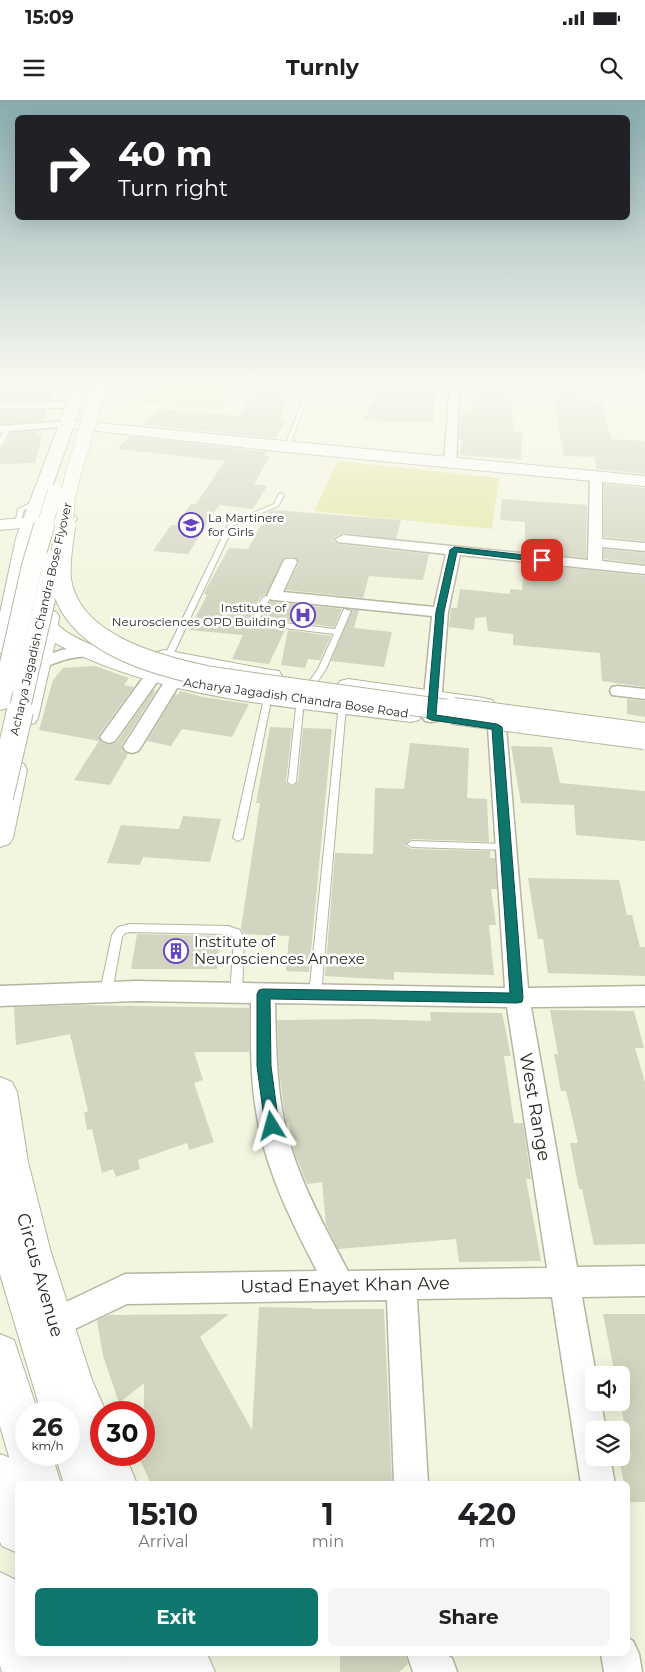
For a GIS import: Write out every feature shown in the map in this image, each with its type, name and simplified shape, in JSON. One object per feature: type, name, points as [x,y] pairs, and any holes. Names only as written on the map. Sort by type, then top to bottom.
[{"type":"main road","points":[[1,684],[8,612],[26,538],[22,518],[51,458]]},
{"type":"main road","name":"Acharya Jagadish Chandra Bose Flyover","points":[[1,684],[32,566],[66,458]]},
{"type":"main road","name":"Acharya Jagadish Chandra Bose Flyover","points":[[0,797],[68,511],[72,478],[78,458]]},
{"type":"main road","points":[[0,838],[41,664],[68,511],[83,458]]},
{"type":"main road","points":[[402,458],[645,481]]},
{"type":"main road","points":[[22,518],[68,511]]},
{"type":"main road","points":[[68,511],[60,582],[71,607],[85,624],[106,640],[153,662],[191,673],[455,712],[645,736]]},
{"type":"main road","points":[[8,612],[49,617]]},
{"type":"main road","name":"Acharya Jagadish Chandra Bose Road","points":[[49,617],[102,632],[168,657],[313,682],[432,708],[497,727],[645,748]]},
{"type":"main road","name":"Acharya Jagadish Chandra Bose Road","points":[[49,617],[57,636],[110,662],[164,678],[208,688],[342,706],[432,708],[645,726]]},
{"type":"main road","name":"Circus Avenue","points":[[0,1092],[10,1162],[31,1249],[72,1383],[90,1426]]},
{"type":"main road","points":[[0,1197],[21,1281],[59,1401]]},
{"type":"main road","points":[[0,1354],[15,1405]]},
{"type":"main road","points":[[33,1466],[38,1481]]},
{"type":"main road","points":[[80,1466],[85,1481]]},
{"type":"main road","name":"Circus Avenue","points":[[107,1466],[114,1481]]},
{"type":"main road","points":[[0,1476],[15,1521]]},
{"type":"main road","points":[[0,1596],[15,1638]]},
{"type":"main road","points":[[21,1656],[27,1672]]},
{"type":"main road","points":[[62,1656],[68,1672]]},
{"type":"main road","points":[[97,1656],[103,1672]]},
{"type":"main road","points":[[146,1656],[152,1672]]},
{"type":"main road","points":[[184,1656],[190,1672]]},
{"type":"street","points":[[450,458],[450,463]]},
{"type":"street","points":[[595,566],[596,476]]},
{"type":"street","points":[[343,538],[645,570]]},
{"type":"street","points":[[595,542],[645,547]]},
{"type":"street","points":[[432,708],[440,612],[454,550]]},
{"type":"street","points":[[290,562],[274,596],[440,612]]},
{"type":"street","points":[[1,684],[61,655],[89,652]]},
{"type":"street","points":[[109,737],[164,678]]},
{"type":"street","points":[[132,747],[164,678]]},
{"type":"street","points":[[618,690],[645,694]]},
{"type":"street","name":"West Range","points":[[497,727],[517,998],[598,1481]]},
{"type":"street","points":[[0,996],[106,992],[517,998],[645,996]]},
{"type":"street","points":[[263,994],[264,1066],[272,1126],[291,1186],[340,1286]]},
{"type":"street","name":"Ustad Enayet Khan Ave","points":[[54,1324],[125,1289],[645,1281]]},
{"type":"street","points":[[401,1284],[411,1481]]},
{"type":"street","points":[[427,1656],[429,1665],[438,1672]]},
{"type":"street","points":[[620,1656],[623,1672]]},
{"type":"lane","points":[[168,657],[231,524],[276,505],[281,495]]},
{"type":"lane","points":[[266,598],[256,622],[338,632]]},
{"type":"lane","points":[[313,682],[322,669],[347,611]]},
{"type":"lane","points":[[238,838],[268,696]]},
{"type":"lane","points":[[292,782],[300,700]]},
{"type":"lane","points":[[315,995],[342,706]]},
{"type":"lane","points":[[412,844],[505,847]]},
{"type":"lane","points":[[106,992],[118,935],[122,930],[130,928],[228,930],[236,933],[238,939],[236,993]]},
{"type":"green space","points":[[338,461],[499,478],[492,529],[314,511]]},
{"type":"building","points":[[0,458],[36,458],[35,463],[0,464]]},
{"type":"building","points":[[201,458],[269,458],[254,484],[267,486],[253,509],[219,505],[188,554],[153,551],[171,525],[176,525],[191,504],[196,504],[225,461]]},
{"type":"building","points":[[501,458],[521,458],[521,460]]},
{"type":"building","points":[[595,458],[645,458],[645,474],[596,469]]},
{"type":"building","points":[[604,484],[645,488],[645,541],[604,537]]},
{"type":"building","points":[[502,499],[587,505],[586,558],[525,552],[525,522],[500,520]]},
{"type":"building","points":[[274,510],[401,520],[396,539],[343,533],[335,537],[334,540],[338,544],[429,554],[423,580],[369,576],[363,598],[286,590],[299,563],[295,557],[285,557],[266,594],[260,597],[249,621],[252,626],[285,630],[269,664],[232,659],[243,635],[189,630],[207,595],[204,594],[205,591],[229,548],[248,549],[268,512]]},
{"type":"building","points":[[604,549],[645,553],[645,564],[604,559]]},
{"type":"building","points":[[524,563],[645,576],[645,687],[602,681],[600,653],[513,645],[513,634],[488,631],[486,617],[475,618],[474,630],[449,627],[451,608],[457,608],[460,589],[510,594],[510,589],[522,590]]},
{"type":"building","name":"Institute of Neurosciences OPD Building","points":[[270,601],[342,609],[334,627],[262,618]]},
{"type":"building","points":[[352,610],[359,610],[354,628],[392,632],[384,667],[331,661]]},
{"type":"building","points":[[288,630],[331,636],[320,660],[308,659],[305,668],[281,665]]},
{"type":"building","points":[[95,666],[129,678],[124,685],[134,687],[98,736],[102,743],[110,745],[117,742],[153,690],[156,691],[121,746],[124,752],[128,754],[110,785],[74,780],[99,741],[39,730],[53,680],[63,668]]},
{"type":"building","points":[[180,691],[203,697],[249,704],[232,737],[182,729],[171,746],[147,741],[175,694],[178,695]]},
{"type":"building","points":[[627,699],[645,701],[645,717],[627,714]]},
{"type":"building","points":[[270,727],[292,728],[286,782],[292,787],[298,782],[303,728],[332,729],[309,972],[286,971],[289,936],[244,934],[241,928],[260,803],[256,803]]},
{"type":"building","points":[[410,743],[469,748],[467,798],[487,799],[489,842],[412,839],[405,845],[412,849],[490,851],[490,858],[495,858],[497,889],[491,889],[496,925],[489,925],[494,975],[394,972],[394,980],[325,976],[335,853],[373,854],[375,788],[404,789]]},
{"type":"building","points":[[511,746],[552,747],[560,783],[645,791],[645,841],[576,835],[574,805],[521,803]]},
{"type":"building","points":[[183,816],[221,819],[210,862],[143,857],[140,865],[107,863],[121,825],[179,829]]},
{"type":"building","points":[[528,878],[619,880],[627,915],[632,915],[640,947],[645,947],[645,976],[548,973],[543,939],[538,939]]},
{"type":"building","name":"Institute of Neurosciences Annexe","points":[[137,934],[220,936],[217,969],[131,969]]},
{"type":"building","points":[[85,1005],[249,1008],[249,1052],[194,1052],[203,1080],[194,1083],[214,1142],[189,1150],[187,1143],[138,1160],[140,1169],[116,1177],[113,1169],[102,1173],[92,1129],[87,1130],[84,1113],[88,1111],[70,1034],[16,1045],[14,1007]]},
{"type":"building","points":[[550,1010],[634,1011],[644,1048],[635,1048],[645,1082],[645,1244],[594,1245],[582,1189],[579,1189],[570,1143],[578,1143],[566,1091],[561,1091],[554,1054],[558,1054]]},
{"type":"building","points":[[430,1012],[502,1013],[511,1056],[504,1056],[514,1123],[523,1123],[531,1179],[526,1179],[541,1261],[459,1262],[456,1239],[338,1249],[326,1224],[322,1182],[307,1184],[294,1151],[289,1123],[287,1123],[284,1109],[279,1069],[277,1020],[369,1019],[431,1021]]},
{"type":"building","points":[[259,1307],[384,1309],[392,1481],[150,1481],[143,1466],[155,1466],[155,1401],[144,1401],[144,1383],[122,1401],[118,1401],[103,1356],[97,1320],[109,1315],[229,1314],[200,1337],[252,1430]]},
{"type":"building","points":[[603,1314],[645,1314],[645,1502],[630,1502],[630,1481],[623,1481],[621,1466],[630,1466],[631,1456],[630,1421],[624,1421],[622,1411],[630,1411],[630,1366],[613,1366]]},
{"type":"building","points":[[340,1656],[406,1656],[408,1664],[399,1672],[340,1672]]},
{"type":"place","name":"La Martinere for Girls","points":[[191,525]]},
{"type":"place","name":"Institute of Neurosciences OPD Building","points":[[303,615]]},
{"type":"place","name":"Institute of Neurosciences Annexe","points":[[176,951]]},
{"type":"route","points":[[272,1126],[264,1066],[263,994],[517,998],[497,727],[431,718],[440,612],[454,550],[542,560]]}]
